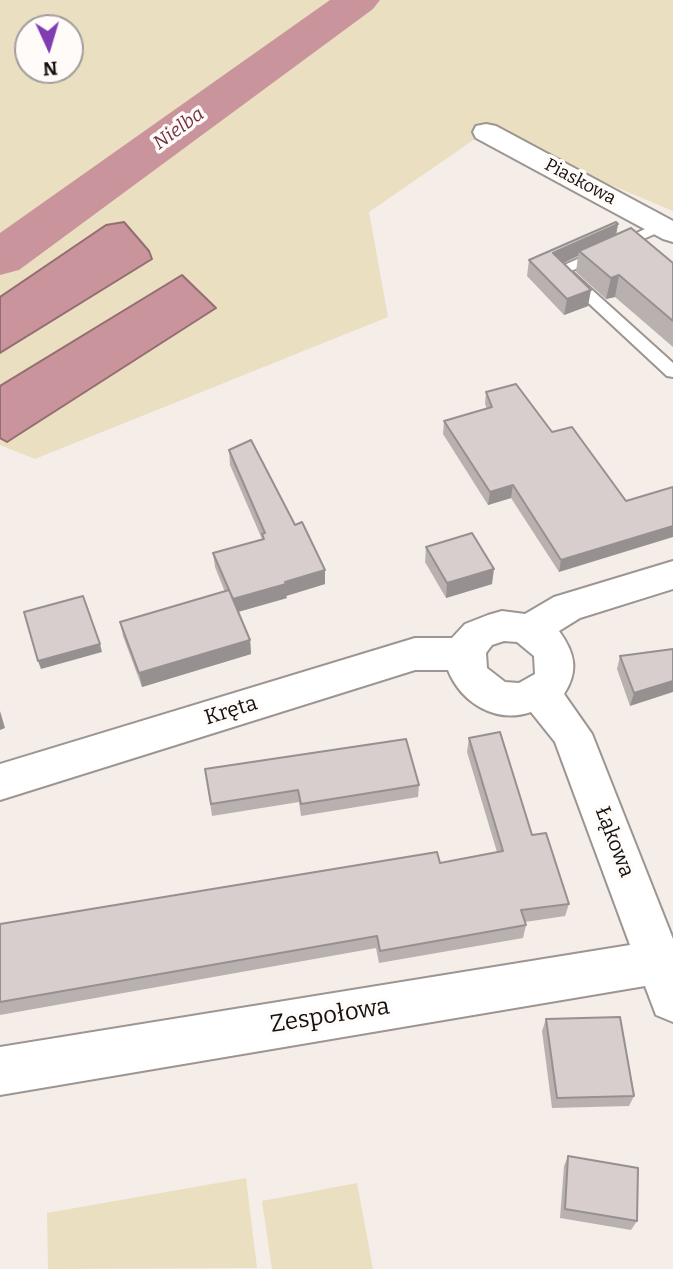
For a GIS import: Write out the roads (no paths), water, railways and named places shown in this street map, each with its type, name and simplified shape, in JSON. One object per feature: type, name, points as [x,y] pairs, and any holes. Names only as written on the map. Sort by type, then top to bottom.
[{"type":"street","name":"Piaskowa","points":[[486,132],[667,230]]},
{"type":"street","points":[[529,631],[566,607],[673,575]]},
{"type":"street","points":[[502,626],[529,631],[542,638],[551,648],[556,660],[556,673],[550,684],[540,693],[526,699],[495,697],[480,689],[470,679],[464,667],[464,654],[469,643],[488,629],[502,626]]},
{"type":"street","name":"Kręta","points":[[0,782],[415,654],[464,654]]},
{"type":"street","name":"Łąkowa","points":[[540,693],[572,734],[667,980]]},
{"type":"street","name":"Zespołowa","points":[[0,1071],[667,980]]},
{"type":"lane","points":[[667,230],[561,270],[673,372]]},
{"type":"waterway","name":"Nielba","points":[[0,258],[358,0]]}]
